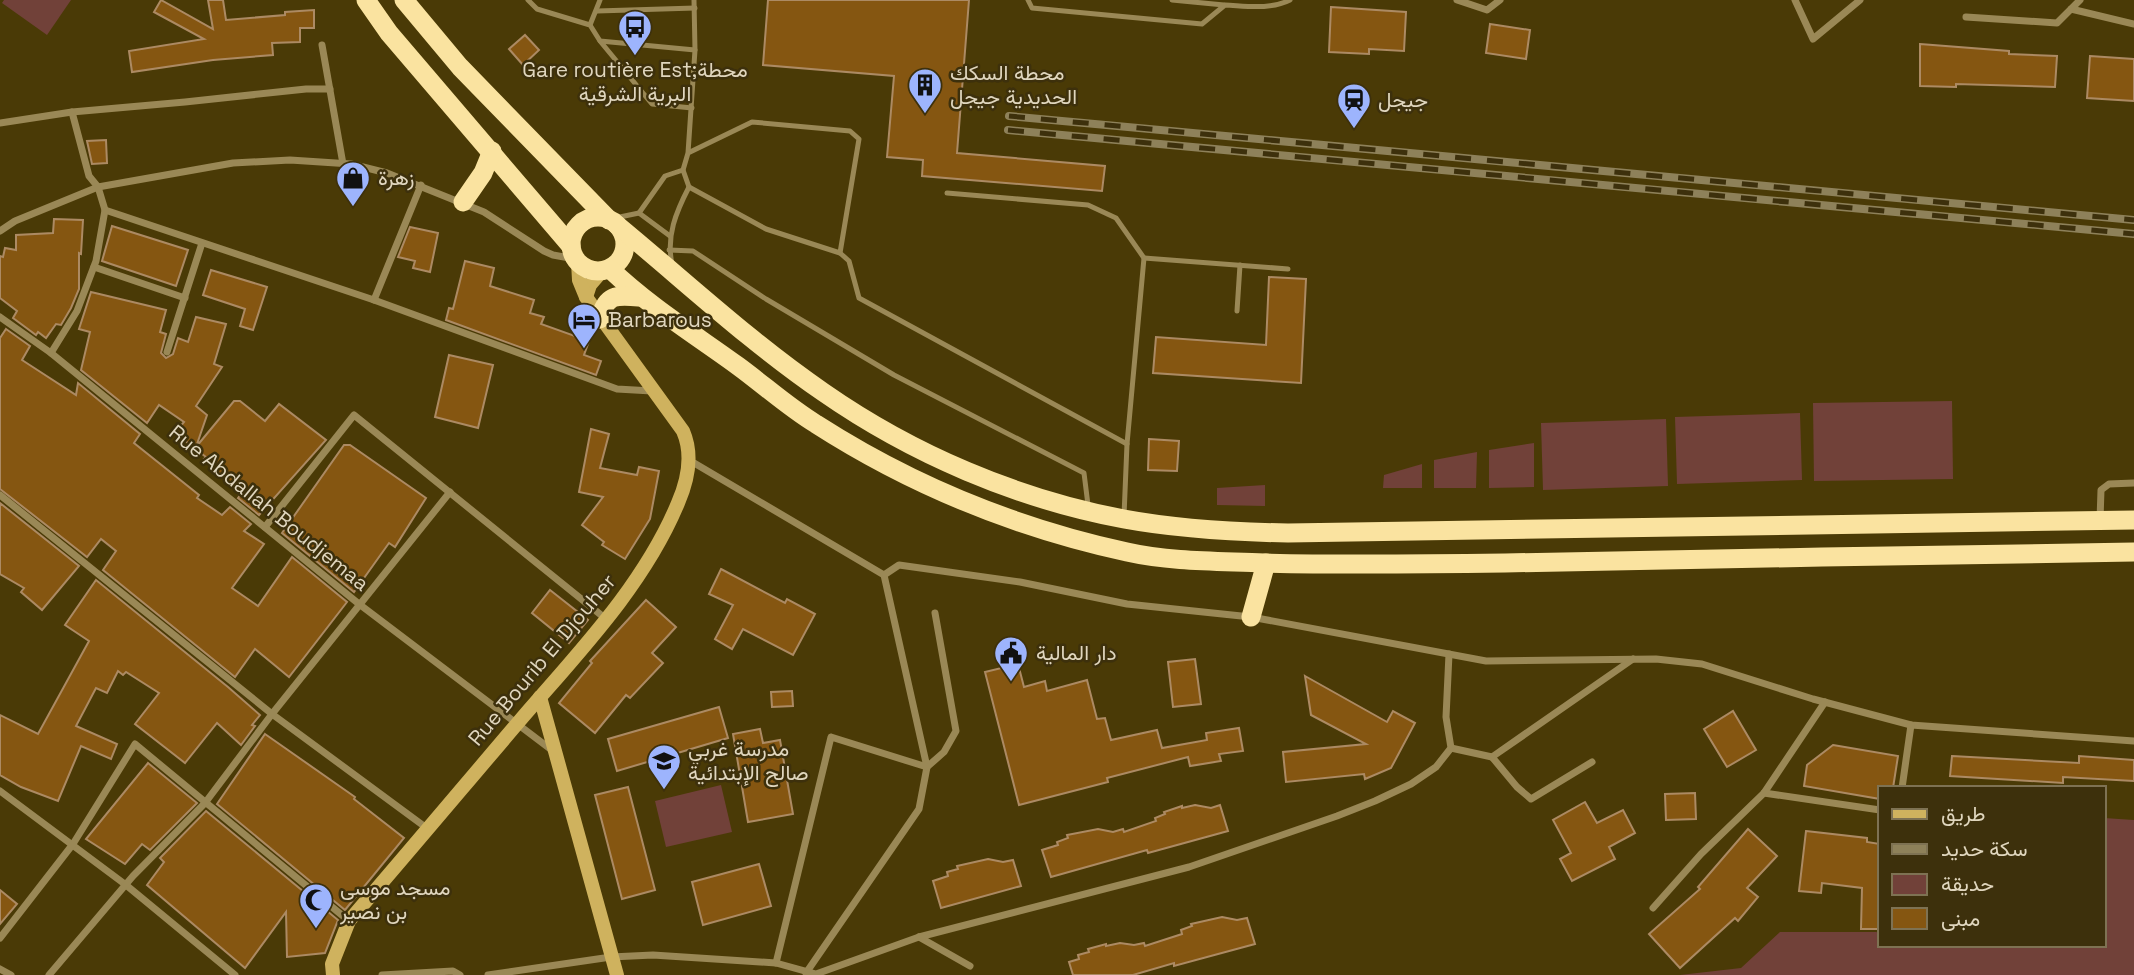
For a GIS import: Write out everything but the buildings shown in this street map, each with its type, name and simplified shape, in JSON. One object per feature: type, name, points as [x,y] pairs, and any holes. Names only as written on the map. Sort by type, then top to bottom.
[{"type":"highway","points":[[366,0],[389,33],[492,151],[575,256],[593,271],[606,270],[623,257],[625,248],[622,231],[460,67],[404,0]]},
{"type":"highway","points":[[463,202],[483,173],[492,151]]},
{"type":"highway","points":[[575,256],[572,238],[580,225],[594,218],[613,222],[758,344],[860,417],[934,456],[997,483],[1089,512],[1124,519],[1195,528],[1288,533],[2134,520]]},
{"type":"highway","points":[[606,270],[639,297],[815,424],[926,486],[1034,527],[1128,552],[1266,563],[1389,565],[2134,552]]},
{"type":"highway","points":[[600,319],[603,306],[611,298],[639,297]]},
{"type":"highway","points":[[1251,617],[1266,563]]},
{"type":"main road","name":"Rue Bourib El Djouher","points":[[333,975],[332,964],[349,922],[606,619],[635,579],[672,518],[684,488],[689,459],[687,439],[586,297],[579,280],[575,256]]},
{"type":"main road","points":[[586,297],[590,285],[606,270]]},
{"type":"main road","points":[[540,697],[617,975]]},
{"type":"street","points":[[1457,0],[1487,10],[1500,0]]},
{"type":"street","points":[[1795,0],[1813,39],[1860,0]]},
{"type":"street","points":[[1966,17],[2057,23],[2080,0]]},
{"type":"street","points":[[2071,9],[2134,24]]},
{"type":"street","points":[[322,45],[343,164]]},
{"type":"street","points":[[0,123],[72,111],[330,89]]},
{"type":"street","points":[[51,354],[77,311],[94,267],[105,210],[98,187],[89,176],[72,111]]},
{"type":"street","points":[[0,231],[15,221],[98,187],[233,163],[290,160],[343,164],[387,173],[463,202],[501,221],[544,251],[575,256]]},
{"type":"street","points":[[374,300],[421,185]]},
{"type":"street","points":[[105,210],[374,300],[617,389],[654,391]]},
{"type":"street","points":[[167,352],[202,243]]},
{"type":"street","points":[[94,267],[185,298]]},
{"type":"street","name":"Rue Abdallah Boudjemaa","points":[[0,317],[51,354],[359,604],[554,752]]},
{"type":"street","points":[[265,527],[354,415],[606,619]]},
{"type":"street","points":[[689,459],[884,575],[927,767],[919,809],[806,973]]},
{"type":"street","points":[[2100,521],[2101,490],[2109,484],[2134,483]]},
{"type":"street","points":[[49,975],[126,885],[205,803],[272,713],[450,492]]},
{"type":"street","points":[[0,495],[272,713],[428,829]]},
{"type":"street","points":[[884,575],[899,565],[1020,582],[1127,604],[1251,617],[1486,661],[1656,659],[1702,664],[1911,725],[2134,741]]},
{"type":"street","points":[[927,767],[944,752],[956,731],[935,612]]},
{"type":"street","points":[[488,975],[611,957],[653,955],[776,963],[816,974],[919,937],[1189,867],[1375,802],[1411,784],[1436,767],[1451,748],[1446,717],[1449,654]]},
{"type":"street","points":[[1492,757],[1633,659]]},
{"type":"street","points":[[1653,908],[1701,854],[1764,793],[1825,702]]},
{"type":"street","points":[[1902,786],[1911,725]]},
{"type":"street","points":[[776,963],[831,737],[927,767]]},
{"type":"street","points":[[0,938],[73,844],[135,744],[349,922]]},
{"type":"street","points":[[1451,748],[1492,757],[1531,799],[1592,762]]},
{"type":"street","points":[[0,791],[126,885],[235,975]]},
{"type":"street","points":[[1764,793],[1878,810]]},
{"type":"street","points":[[919,937],[970,966]]},
{"type":"street","points":[[0,969],[11,975]]},
{"type":"street","points":[[382,975],[453,971],[460,975]]},
{"type":"lane","points":[[528,0],[537,9],[590,24],[600,41],[652,104],[692,108]]},
{"type":"lane","points":[[590,24],[600,0]]},
{"type":"lane","points":[[694,0],[692,108],[688,153],[683,170],[689,187],[766,229],[840,253],[849,261],[859,298],[1128,444]]},
{"type":"lane","points":[[1028,0],[1032,8],[1202,24],[1226,5]]},
{"type":"lane","points":[[1171,0],[1264,7],[1290,0]]},
{"type":"lane","points":[[597,11],[695,8]]},
{"type":"lane","points":[[600,41],[695,50]]},
{"type":"lane","points":[[688,153],[752,122],[850,131],[859,139],[840,253]]},
{"type":"lane","points":[[613,222],[639,213],[664,176],[683,170]]},
{"type":"lane","points":[[674,272],[669,250],[670,236],[689,187]]},
{"type":"lane","points":[[947,193],[1088,205],[1116,218],[1144,258],[1124,519]]},
{"type":"lane","points":[[639,213],[670,236]]},
{"type":"lane","points":[[669,250],[693,251],[766,299],[894,374],[1084,473],[1089,512]]},
{"type":"lane","points":[[1144,258],[1289,269]]},
{"type":"lane","points":[[1237,312],[1240,265]]},
{"type":"green space","points":[[4,0],[71,0],[47,35],[2,3]]},
{"type":"green space","points":[[1952,401],[1953,479],[1814,481],[1813,403]]},
{"type":"green space","points":[[1800,413],[1802,480],[1677,484],[1675,417]]},
{"type":"green space","points":[[1666,419],[1668,486],[1543,490],[1541,423]]},
{"type":"green space","points":[[1534,443],[1534,487],[1489,488],[1489,450]]},
{"type":"green space","points":[[1477,452],[1476,488],[1434,488],[1434,460]]},
{"type":"green space","points":[[1422,464],[1422,488],[1383,488],[1384,475]]},
{"type":"green space","points":[[1265,485],[1265,506],[1217,505],[1217,488]]},
{"type":"green space","points":[[721,785],[732,832],[666,847],[655,801]]},
{"type":"green space","points":[[2106,818],[2134,820],[2134,975],[1680,975],[1741,968],[1780,932],[1876,932],[1878,947],[2106,947]]},
{"type":"railway","points":[[1009,116],[2134,220]]},
{"type":"railway","points":[[1008,130],[2134,234]]},
{"type":"place","name":"Gare routière Est;محطة البرية الشرقية","points":[[635,57]]},
{"type":"place","name":"محطة السكك الحديدية جيجل","points":[[925,115]]},
{"type":"place","name":"جيجل","points":[[1354,130]]},
{"type":"place","name":"زهرة","points":[[353,208]]},
{"type":"place","name":"Barbarous","points":[[584,350]]},
{"type":"place","name":"دار المالية","points":[[1011,683]]},
{"type":"place","name":"مدرسة غربي صالح الإبتدائية","points":[[664,791]]},
{"type":"place","name":"مسجد موسى بن نصير","points":[[316,930]]}]
